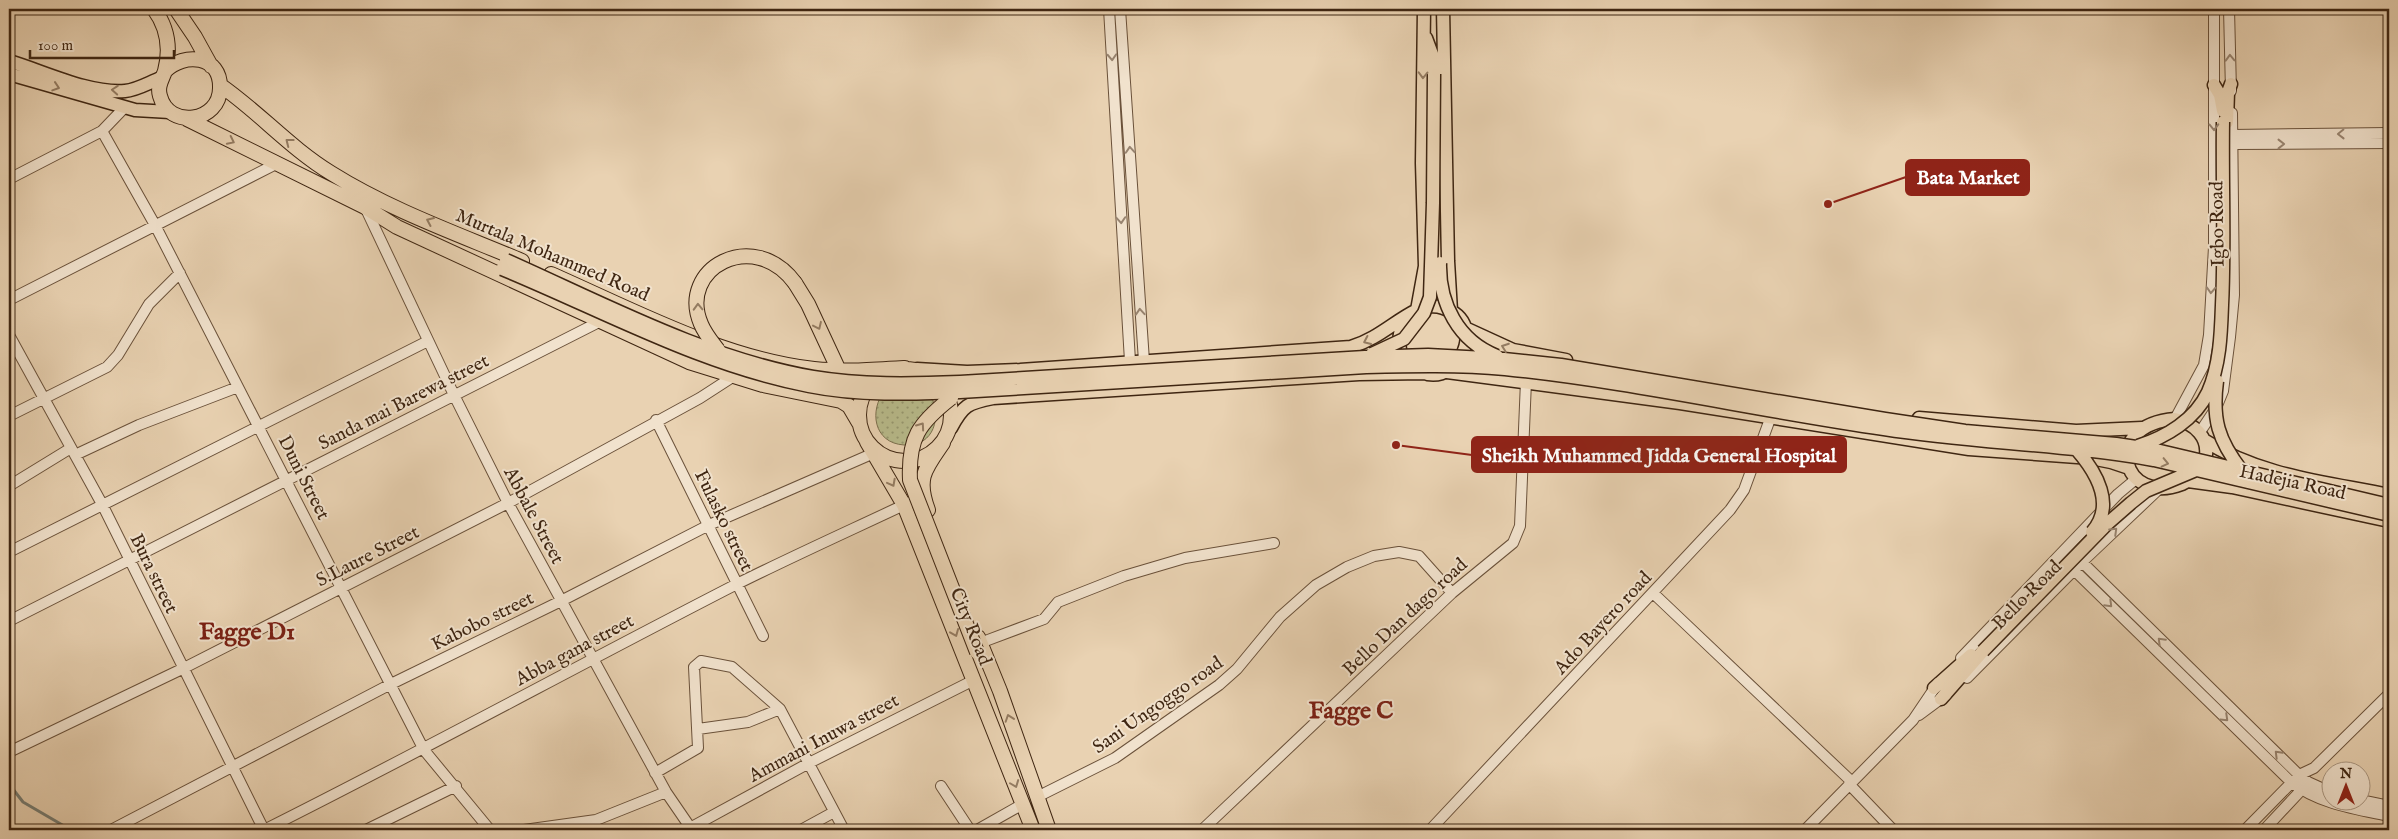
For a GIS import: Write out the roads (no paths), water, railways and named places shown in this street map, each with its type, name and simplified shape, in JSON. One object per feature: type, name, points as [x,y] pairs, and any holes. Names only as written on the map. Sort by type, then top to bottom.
[{"type":"highway","points":[[154,9],[166,30],[168,51],[160,96],[170,112],[187,119],[198,118],[208,113],[215,106],[220,96],[220,85],[217,75],[196,37],[176,9]]},
{"type":"highway","points":[[163,74],[172,63],[192,58],[211,66]]},
{"type":"highway","name":"Murtala Mohammed Road","points":[[220,85],[239,99],[265,124],[331,173],[386,203],[715,344],[775,362],[813,369],[839,371],[911,369]]},
{"type":"highway","name":"Murtala Mohammed Road","points":[[187,119],[365,207],[397,227],[689,362],[763,385],[841,401],[849,406],[859,417]]},
{"type":"highway","points":[[718,350],[700,323],[698,293],[705,278],[711,270],[728,259],[748,255],[774,263],[789,274],[808,304],[871,447],[877,452],[890,459],[905,461],[919,459],[932,453],[943,443],[950,428],[952,410],[946,392],[934,378],[911,369],[885,373],[869,385],[862,397],[859,417]]},
{"type":"highway","points":[[956,395],[924,421],[913,438],[909,462],[910,480],[978,648]]},
{"type":"highway","name":"City Road","points":[[943,443],[923,475],[923,496],[978,648],[981,662],[989,670],[1000,692],[1048,830]]},
{"type":"highway","name":"City Road","points":[[871,447],[904,505],[1033,830]]},
{"type":"main road","points":[[1424,9],[1422,163],[1425,266],[1413,313],[1401,326],[1399,338],[1400,351],[1412,366],[1429,373]]},
{"type":"main road","points":[[1443,9],[1448,261],[1451,311]]},
{"type":"main road","points":[[1365,357],[1404,339],[1424,313],[1430,298],[1437,74],[1444,31]]},
{"type":"main road","points":[[1423,32],[1432,54],[1437,74],[1440,275],[1444,299],[1453,320],[1462,332],[1488,353],[1504,359]]},
{"type":"main road","points":[[9,61],[83,85],[112,91],[136,88],[163,74]]},
{"type":"main road","points":[[9,74],[125,107],[151,112],[170,112]]},
{"type":"main road","points":[[2134,447],[2161,437],[2189,418],[2208,391],[2218,356],[2224,279],[2225,122],[2228,92],[2231,84]]},
{"type":"main road","points":[[2214,85],[2223,107],[2225,122],[2227,313],[2224,353],[2216,394],[2215,416],[2222,443],[2242,471]]},
{"type":"main road","points":[[462,236],[504,265],[690,351],[771,377],[811,386],[854,392],[956,395],[1277,371],[1427,365],[1484,368],[1559,375],[1964,441],[2116,453],[2389,515]]},
{"type":"main road","points":[[457,254],[504,265],[718,350],[774,368],[812,377],[855,382],[909,384],[1365,357],[1428,355],[1504,359],[1561,366],[1965,431],[2096,441],[2134,447],[2389,505]]},
{"type":"main road","points":[[911,369],[967,372],[1351,348],[1368,342],[1413,313],[1437,306],[1451,311],[1465,328],[1498,344],[1536,355],[1932,420],[2069,431],[2142,428]]},
{"type":"main road","points":[[1447,372],[1462,357],[1466,348],[1465,328]]},
{"type":"main road","points":[[950,428],[966,405],[993,398],[1349,375],[1447,372],[1526,381],[1969,449],[2091,458],[2111,462],[2154,488],[2188,481],[2196,475],[2206,458],[2202,436],[2193,425],[2175,419],[2153,422],[2142,428],[2129,444],[2127,453],[2132,474]]},
{"type":"main road","name":"Hadejia Road","points":[[2202,436],[2229,455],[2260,468],[2389,495]]},
{"type":"main road","points":[[1941,699],[1981,650],[2095,530],[2100,519],[2102,503],[2098,477],[2077,450]]},
{"type":"main road","points":[[1934,688],[1981,650],[2107,524],[2131,503],[2146,491],[2196,470]]},
{"type":"main road","name":"Hadejia Road","points":[[2188,481],[2232,487],[2389,521]]},
{"type":"street","points":[[1109,9],[1130,361]]},
{"type":"street","points":[[1120,9],[1144,360]]},
{"type":"street","name":"Igbo Road","points":[[2175,419],[2204,365],[2209,335],[2214,247],[2214,9]]},
{"type":"street","name":"Igbo Road","points":[[2202,436],[2223,391],[2234,295],[2229,9]]},
{"type":"street","points":[[9,178],[102,131],[125,107]]},
{"type":"street","name":"Duni Street","points":[[102,131],[155,225],[342,588],[389,685],[424,750],[456,786],[490,830]]},
{"type":"street","points":[[2232,140],[2389,133]]},
{"type":"street","points":[[2232,140],[2389,143]]},
{"type":"street","points":[[9,300],[278,163]]},
{"type":"street","name":"Abbale Street","points":[[365,207],[454,396],[508,502],[591,659],[666,792],[691,829]]},
{"type":"street","points":[[9,416],[107,367],[118,355],[148,304],[180,274]]},
{"type":"street","name":"Sanda mai Barewa street","points":[[9,621],[599,322]]},
{"type":"street","name":"Bura street","points":[[9,335],[42,399],[102,504],[182,669],[264,830]]},
{"type":"street","points":[[9,552],[428,341]]},
{"type":"street","name":"S.Laure Street","points":[[9,752],[182,669],[508,502],[656,420],[700,398],[734,376]]},
{"type":"street","name":"Bello Dan dago road","points":[[1202,830],[1452,593],[1513,543],[1518,534],[1526,381]]},
{"type":"street","points":[[9,486],[73,451],[238,387]]},
{"type":"street","name":"Ado Bayero road","points":[[1430,830],[1730,510],[1744,490],[1770,419]]},
{"type":"street","name":"Fulasko street","points":[[656,420],[763,636]]},
{"type":"street","points":[[1523,443],[1674,444]]},
{"type":"street","name":"Kabobo street","points":[[111,830],[389,685],[561,601],[709,525],[871,447]]},
{"type":"street","name":"Bello Road","points":[[1912,720],[1934,688],[2118,494],[2132,474]]},
{"type":"street","name":"Bello Road","points":[[1805,830],[1912,720],[1969,675],[2082,562],[2160,488]]},
{"type":"street","name":"Abba gana street","points":[[264,830],[424,750],[591,659],[737,584],[923,496]]},
{"type":"street","points":[[978,648],[1044,619],[1058,602],[1124,576],[1185,558],[1274,543]]},
{"type":"street","name":"Sani Ungoggo road","points":[[1037,797],[1115,758],[1219,685],[1237,669],[1280,617],[1316,585],[1347,567],[1374,556],[1399,552],[1419,556],[1439,576],[1452,593]]},
{"type":"street","points":[[2082,562],[2295,778]]},
{"type":"street","points":[[2074,570],[2305,786],[2336,804],[2389,816]]},
{"type":"street","points":[[1653,593],[1850,782],[1893,830]]},
{"type":"street","points":[[655,773],[696,751],[699,745],[694,666],[701,661],[732,667],[780,709],[844,830]]},
{"type":"street","name":"Ammani Inuwa street","points":[[691,829],[809,763],[974,680]]},
{"type":"street","points":[[2245,830],[2295,778],[2314,768],[2389,694]]},
{"type":"street","points":[[698,729],[748,722],[780,709]]},
{"type":"street","points":[[2264,830],[2305,786],[2314,768]]},
{"type":"street","points":[[366,830],[456,786]]},
{"type":"street","points":[[941,786],[970,830]]},
{"type":"street","points":[[2305,786],[2320,790]]},
{"type":"street","points":[[524,830],[596,820],[666,792]]},
{"type":"street","points":[[2370,802],[2389,806]]},
{"type":"street","points":[[977,830],[1023,804]]},
{"type":"street","points":[[801,830],[834,812]]},
{"type":"waterway","points":[[9,784],[23,802],[71,830]]},
{"type":"place","name":"Bata Market","points":[[1828,204]]},
{"type":"place","name":"Sheikh Muhammed Jidda General Hospital","points":[[1396,445]]},
{"type":"district","name":"Fagge D1","points":[[247,631]]},
{"type":"district","name":"Fagge C","points":[[1351,710]]}]
